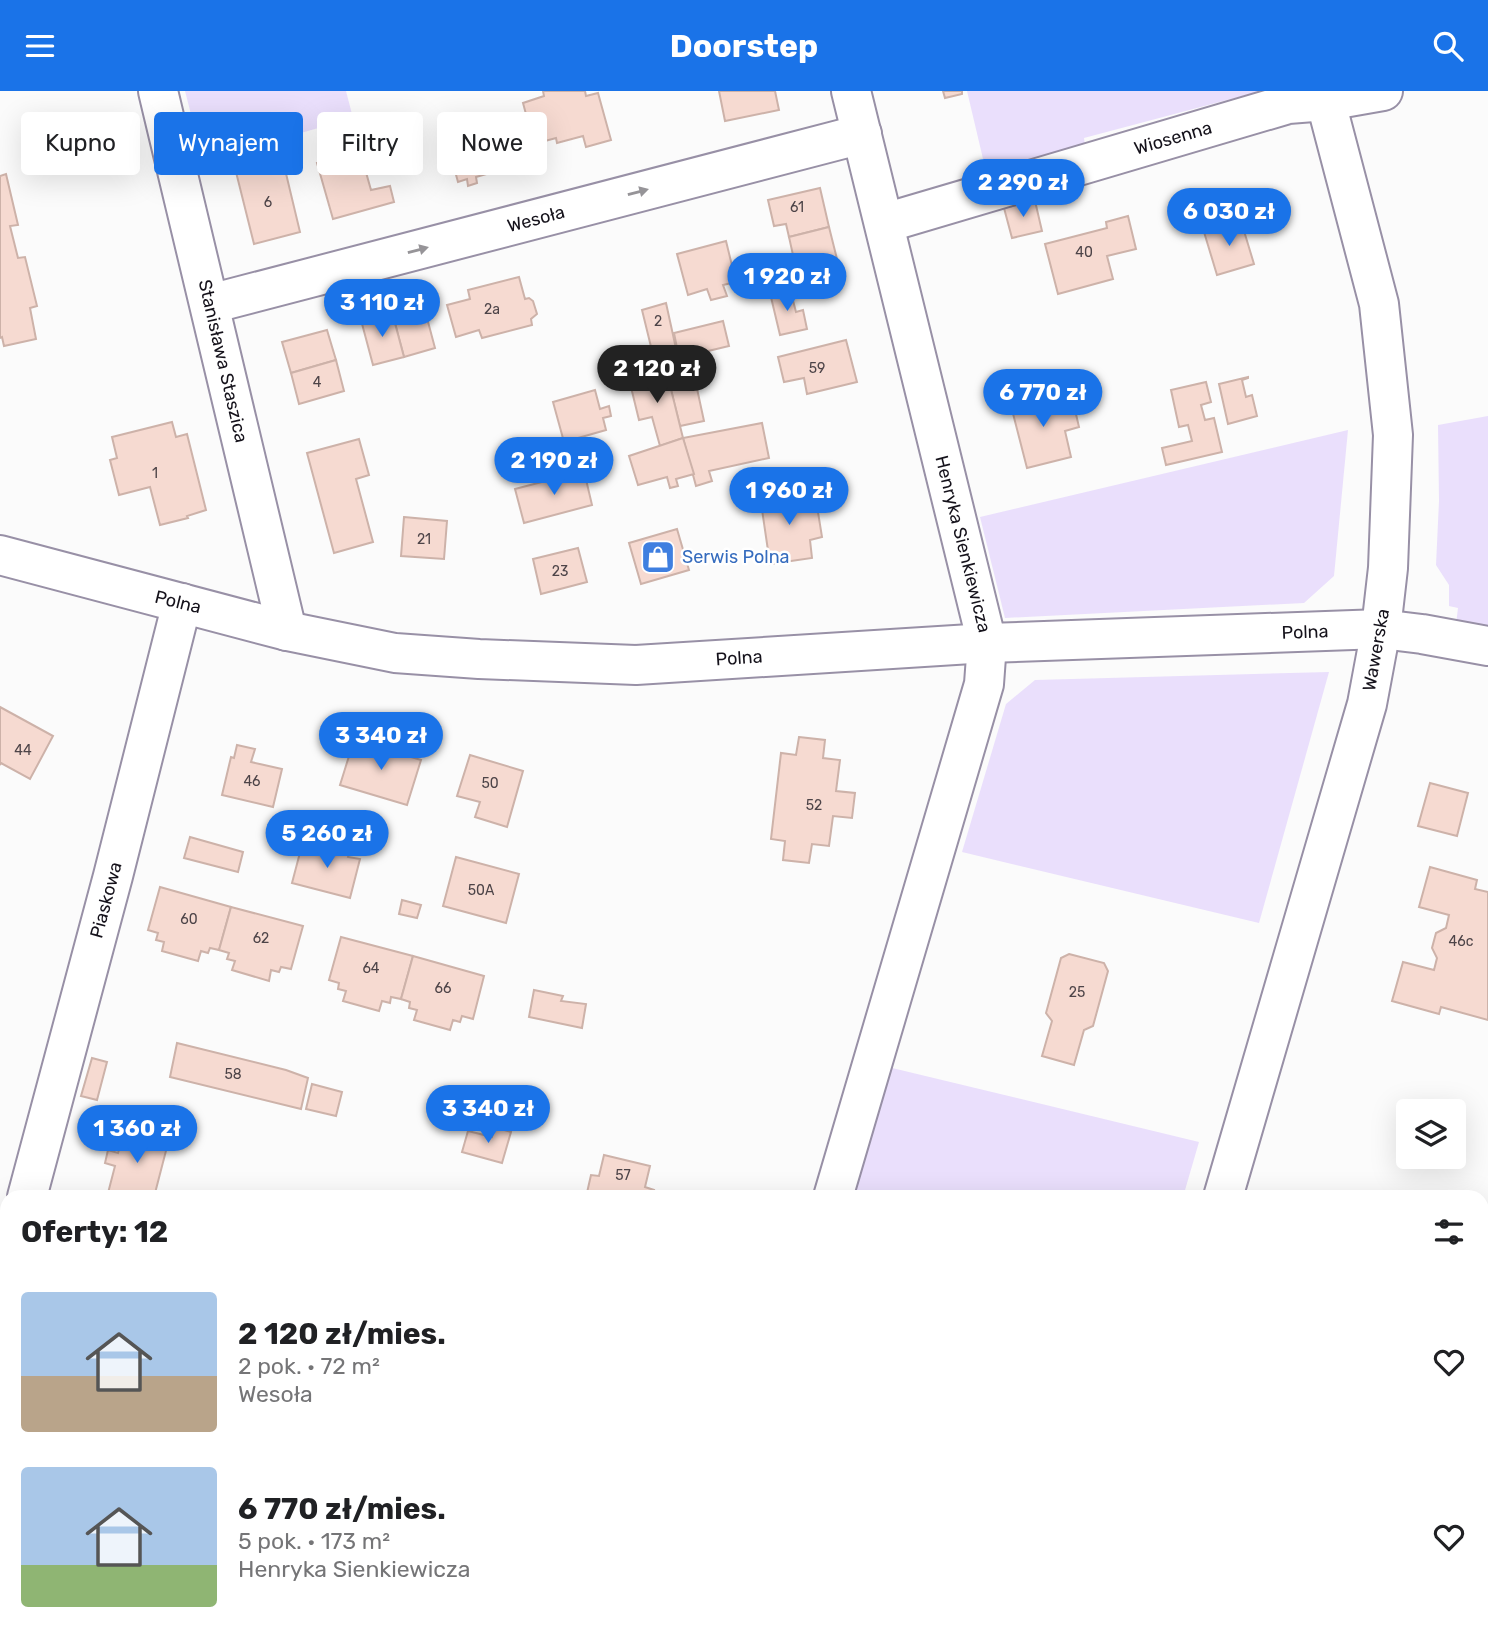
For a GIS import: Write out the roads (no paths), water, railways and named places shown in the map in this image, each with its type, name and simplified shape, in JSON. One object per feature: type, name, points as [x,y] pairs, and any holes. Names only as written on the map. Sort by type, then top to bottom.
[{"type":"street","name":"Stanisława Staszica","points":[[158,91],[288,631]]},
{"type":"street","name":"Henryka Sienkiewicza","points":[[836,1190],[984,684],[987,643],[851,91]]},
{"type":"street","name":"Wiosenna","points":[[885,223],[1288,104],[1325,96],[1383,91]]},
{"type":"street","name":"Wawerska","points":[[1225,1190],[1367,704],[1381,629],[1388,568],[1393,435],[1379,303],[1325,96]]},
{"type":"street","name":"Wesoła","points":[[210,304],[862,134]]},
{"type":"street","name":"Polna","points":[[0,555],[288,631],[395,653],[479,659],[636,665],[987,643],[1381,629],[1488,646]]},
{"type":"street","name":"Piaskowa","points":[[29,1190],[113,876],[182,603]]},
{"type":"place","name":"Serwis Polna","points":[[658,557]]}]
